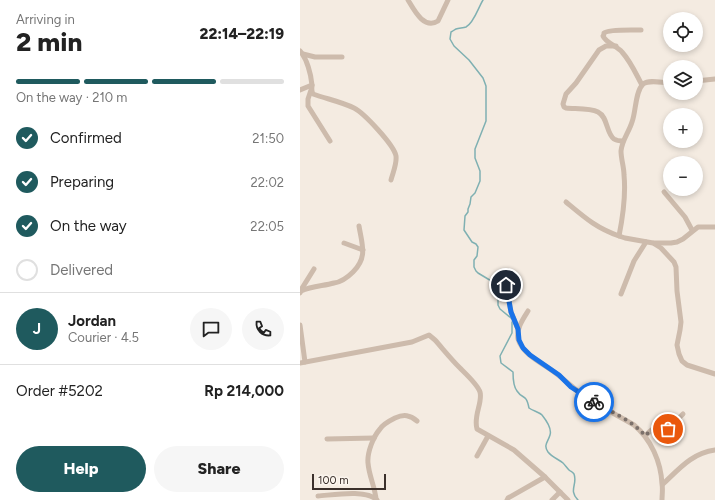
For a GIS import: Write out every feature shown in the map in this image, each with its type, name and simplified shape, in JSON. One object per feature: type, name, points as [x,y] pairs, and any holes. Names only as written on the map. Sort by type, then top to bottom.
[{"type":"street","points":[[408,0],[420,18],[431,24],[438,21],[448,0]]},
{"type":"street","points":[[641,30],[612,30],[604,33],[603,36],[623,52],[632,65],[642,85]]},
{"type":"street","points":[[616,46],[606,46],[599,50],[576,83],[566,94],[563,105],[566,108],[598,112],[603,116],[613,139],[623,141]]},
{"type":"street","points":[[302,53],[315,57],[342,57]]},
{"type":"street","points":[[302,53],[308,65],[313,94],[354,108],[361,112],[394,150],[396,160],[390,180]]},
{"type":"street","points":[[703,80],[715,79]]},
{"type":"street","points":[[619,236],[624,199],[624,174],[621,153],[623,141],[632,122],[637,97],[642,85],[647,82],[663,83]]},
{"type":"street","points":[[300,90],[311,88]]},
{"type":"street","points":[[311,88],[308,106],[330,141]]},
{"type":"street","points":[[667,196],[685,217],[692,230]]},
{"type":"street","points":[[566,202],[597,227],[625,238],[646,242],[666,244],[677,242],[692,230],[699,227],[715,227]]},
{"type":"street","points":[[300,292],[308,288],[339,282],[348,277],[360,264],[363,257],[363,250],[359,226]]},
{"type":"street","points":[[621,294],[634,261],[646,242]]},
{"type":"street","points":[[344,243],[363,250]]},
{"type":"street","points":[[653,243],[666,253],[676,264],[677,291],[681,322],[678,346],[680,358],[690,367],[715,374]]},
{"type":"street","points":[[300,292],[314,268]]},
{"type":"street","points":[[506,285],[511,312],[518,329],[520,344],[523,348],[530,355],[559,375],[571,387],[634,425],[645,436],[656,455],[660,469],[663,484],[662,500]]},
{"type":"street","points":[[518,329],[528,311]]},
{"type":"street","points":[[300,325],[302,362],[412,342],[429,335],[467,375],[480,392],[476,424],[477,429],[514,450],[544,476],[568,500]]},
{"type":"street","points":[[645,436],[655,429],[664,432],[683,414]]},
{"type":"street","points":[[376,500],[368,461],[374,438],[383,425],[400,416],[408,416],[417,421]]},
{"type":"street","points":[[476,456],[488,436]]},
{"type":"street","points":[[327,439],[374,438]]},
{"type":"street","points":[[663,484],[690,459],[706,451],[715,450]]},
{"type":"street","points":[[507,500],[544,476]]},
{"type":"street","points":[[552,500],[560,492]]},
{"type":"street","points":[[318,496],[348,494],[365,495],[373,497],[376,500]]},
{"type":"street","points":[[513,495],[518,500]]},
{"type":"waterway","points":[[483,0],[476,15],[469,25],[451,32],[450,39],[454,46],[469,60],[483,78],[486,86],[486,121],[475,149],[475,158],[480,171],[480,181],[475,193],[471,197],[468,212],[465,216],[464,230],[472,242],[478,247],[477,256],[474,260],[474,267],[476,271],[493,282],[498,292],[498,305],[500,309],[511,318]]},
{"type":"waterway","points":[[512,322],[512,333],[500,356],[501,363],[513,372],[515,387],[519,394],[525,398],[529,408],[541,414],[547,422],[550,433],[546,445],[547,450],[553,457],[573,472],[575,478],[573,490],[578,500]]},
{"type":"way so far","points":[[594,402],[634,425],[645,436],[651,430],[658,429],[664,432],[668,429]]},
{"type":"route","points":[[506,285],[511,312],[518,329],[520,344],[523,348],[530,355],[559,375],[571,387],[594,402]]}]
